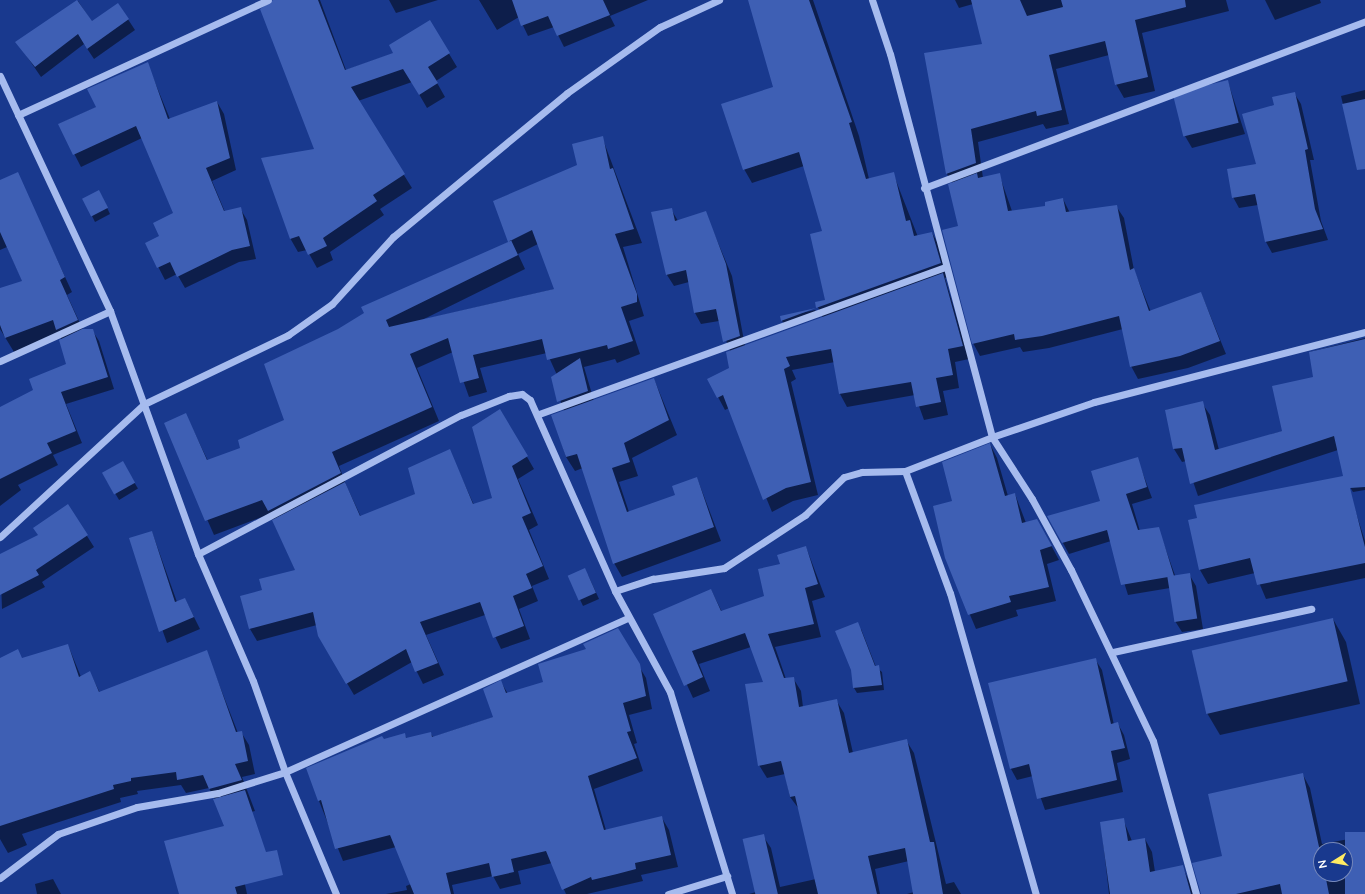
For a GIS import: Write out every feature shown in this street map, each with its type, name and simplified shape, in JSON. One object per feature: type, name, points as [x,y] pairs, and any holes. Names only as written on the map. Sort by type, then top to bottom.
[{"type":"street","points":[[18,115],[268,0]]},
{"type":"street","points":[[0,537],[144,404],[288,336],[332,304],[393,237],[567,93],[660,27],[719,0]]},
{"type":"street","points":[[872,0],[890,54],[945,267],[992,437],[1032,499],[1113,652],[1153,741],[1196,894]]},
{"type":"street","points":[[924,188],[1365,21]]},
{"type":"street","points":[[0,76],[110,311],[198,554],[253,681],[285,772],[336,894]]},
{"type":"street","points":[[539,414],[945,267]]},
{"type":"street","points":[[0,362],[110,311]]},
{"type":"street","points":[[615,591],[653,579],[724,568],[805,515],[844,477],[862,472],[905,471],[992,437],[1094,402],[1365,332]]},
{"type":"street","points":[[198,554],[495,400],[522,394],[539,414],[615,591],[628,618],[670,692],[732,894]]},
{"type":"street","points":[[905,471],[950,593],[1036,894]]},
{"type":"street","points":[[1113,652],[1311,609]]},
{"type":"street","points":[[0,878],[58,834],[137,807],[218,793],[285,772],[628,618]]},
{"type":"street","points":[[668,894],[727,876]]},
{"type":"building","points":[[77,0],[92,21],[118,3],[129,19],[87,49],[78,34],[35,67],[15,42]]},
{"type":"building","points":[[273,0],[318,0],[345,70],[393,53],[389,45],[430,20],[450,53],[428,67],[438,83],[419,95],[403,69],[351,87],[405,174],[373,195],[377,201],[323,238],[327,246],[308,255],[299,236],[290,239],[261,158],[314,149],[260,9]]},
{"type":"building","points":[[512,0],[603,0],[610,15],[557,36],[548,16],[521,26]]},
{"type":"building","points":[[748,0],[809,0],[852,122],[849,123],[866,179],[894,172],[906,221],[910,220],[914,236],[932,232],[941,263],[816,308],[815,302],[825,300],[810,234],[822,231],[799,152],[743,170],[721,104],[773,87]]},
{"type":"building","points":[[971,0],[1020,0],[1027,16],[1063,7],[1061,0],[1185,0],[1186,7],[1135,20],[1148,77],[1115,85],[1105,41],[1049,55],[1062,110],[1037,116],[1036,111],[971,129],[976,163],[946,174],[924,53],[982,44]]},
{"type":"building","points":[[148,62],[168,119],[217,101],[230,158],[206,168],[224,211],[241,207],[250,246],[232,250],[177,277],[170,262],[157,268],[145,243],[159,236],[153,223],[173,213],[136,126],[73,155],[58,124],[96,107],[87,89]]},
{"type":"building","points":[[1228,80],[1239,123],[1183,136],[1173,94]]},
{"type":"building","points":[[1295,92],[1308,149],[1305,150],[1315,209],[1323,229],[1265,242],[1255,194],[1232,198],[1227,169],[1256,164],[1242,114],[1274,105],[1272,97]]},
{"type":"building","points":[[1365,99],[1365,169],[1357,170],[1342,104]]},
{"type":"building","points":[[603,136],[610,169],[613,168],[634,229],[615,234],[637,294],[637,302],[621,307],[633,341],[608,349],[607,345],[547,360],[542,339],[473,355],[479,378],[460,383],[448,338],[410,354],[432,407],[332,452],[341,473],[268,511],[262,500],[205,521],[164,423],[186,413],[207,460],[240,448],[238,440],[284,420],[264,364],[338,329],[364,313],[361,307],[508,242],[493,201],[577,165],[572,144]],"holes":[[[532,230],[554,289],[389,327],[386,320],[518,255],[511,240]]]},
{"type":"building","points":[[18,172],[65,277],[60,280],[78,320],[56,330],[53,320],[5,338],[0,325],[0,288],[22,281],[0,232],[0,180]]},
{"type":"building","points":[[977,173],[978,178],[1000,173],[1008,211],[1045,206],[1045,202],[1063,198],[1066,212],[1117,205],[1130,270],[1134,268],[1149,311],[1201,292],[1220,341],[1180,356],[1130,367],[1119,316],[1042,336],[1015,340],[1014,334],[972,344],[942,230],[958,226],[948,184]]},
{"type":"building","points":[[99,190],[108,208],[91,216],[82,199]]},
{"type":"building","points":[[672,208],[675,221],[706,211],[726,264],[740,336],[723,342],[716,309],[694,313],[686,270],[666,275],[651,212]]},
{"type":"building","points":[[943,273],[963,346],[948,349],[953,375],[936,378],[941,402],[916,407],[911,382],[839,394],[831,349],[786,357],[790,366],[784,369],[811,482],[786,488],[763,500],[723,395],[717,398],[707,379],[729,368],[726,352]]},
{"type":"building","points":[[816,308],[781,321],[780,316]]},
{"type":"building","points":[[82,329],[93,329],[108,377],[61,392],[76,431],[47,443],[52,453],[0,479],[0,407],[33,390],[29,379],[66,364],[59,340]]},
{"type":"building","points":[[1365,339],[1365,487],[1350,488],[1365,547],[1365,563],[1257,585],[1250,558],[1199,570],[1188,520],[1197,518],[1194,505],[1343,476],[1334,436],[1190,484],[1182,448],[1173,449],[1165,410],[1203,401],[1215,450],[1282,431],[1272,386],[1313,377],[1309,352]]},
{"type":"building","points":[[580,358],[588,391],[557,402],[551,377]]},
{"type":"building","points":[[654,378],[669,420],[624,443],[630,462],[612,468],[627,512],[675,495],[672,486],[697,477],[714,527],[613,564],[577,454],[566,457],[551,415]]},
{"type":"building","points":[[500,409],[528,456],[512,466],[531,513],[522,517],[543,566],[526,574],[532,588],[513,596],[524,626],[493,638],[480,602],[420,622],[438,663],[415,672],[406,649],[346,684],[318,636],[313,612],[249,629],[240,596],[262,590],[259,579],[295,570],[272,520],[345,482],[360,516],[415,494],[408,468],[450,449],[473,504],[492,498],[472,427]]},
{"type":"building","points":[[990,443],[1005,496],[1015,493],[1022,523],[1037,519],[1052,546],[1040,550],[1049,587],[1009,596],[1011,602],[968,615],[945,558],[933,506],[952,501],[942,462]]},
{"type":"building","points":[[1138,457],[1147,487],[1126,494],[1138,530],[1159,527],[1174,576],[1121,585],[1107,530],[1062,543],[1047,516],[1100,501],[1091,471]]},
{"type":"building","points":[[123,461],[135,483],[114,495],[102,473]]},
{"type":"building","points":[[68,504],[88,535],[36,570],[39,575],[0,595],[0,554],[38,535],[33,528]]},
{"type":"building","points":[[152,531],[175,602],[185,598],[194,617],[159,632],[129,538]]},
{"type":"building","points":[[806,546],[818,584],[805,588],[814,624],[768,634],[784,678],[794,677],[799,707],[837,699],[849,753],[907,739],[930,842],[934,842],[943,894],[913,894],[905,848],[868,856],[877,894],[818,894],[795,796],[790,797],[781,761],[758,766],[745,684],[763,682],[745,633],[692,651],[703,677],[684,686],[653,614],[711,589],[721,611],[764,596],[758,569],[780,564],[777,555]]},
{"type":"building","points":[[585,568],[596,593],[579,600],[568,576]]},
{"type":"building","points":[[1190,573],[1197,618],[1174,622],[1167,577]]},
{"type":"building","points":[[1333,618],[1348,681],[1206,714],[1192,651]]},
{"type":"building","points":[[858,622],[875,666],[879,665],[882,685],[853,688],[851,670],[835,631]]},
{"type":"building","points":[[618,628],[640,664],[646,696],[623,703],[631,731],[627,732],[637,758],[588,776],[604,830],[662,816],[671,855],[635,863],[636,869],[592,880],[591,877],[562,890],[546,851],[511,859],[514,872],[492,877],[489,863],[446,873],[451,894],[414,894],[390,835],[335,849],[321,800],[318,801],[306,768],[382,736],[384,739],[405,733],[406,738],[431,732],[432,737],[493,717],[483,689],[501,680],[506,693],[543,682],[538,664],[586,649],[583,644]]},
{"type":"building","points":[[68,644],[79,677],[90,671],[99,692],[207,650],[236,732],[242,731],[248,761],[235,764],[242,780],[209,789],[203,775],[177,780],[176,772],[131,778],[131,781],[113,785],[114,789],[0,826],[0,658],[18,649],[22,658]]},
{"type":"building","points":[[1096,658],[1111,724],[1118,722],[1125,748],[1111,751],[1117,780],[1037,799],[1029,764],[1010,769],[988,683]]},
{"type":"building","points":[[1303,773],[1318,842],[1313,842],[1313,882],[1327,882],[1329,894],[1282,894],[1280,884],[1236,894],[1201,894],[1192,863],[1222,856],[1208,794]]},
{"type":"building","points":[[245,790],[266,852],[277,850],[283,875],[235,887],[237,894],[179,894],[164,841],[224,826],[213,799]]},
{"type":"building","points":[[1124,818],[1128,841],[1145,838],[1150,872],[1183,865],[1191,894],[1110,894],[1100,822]]},
{"type":"building","points":[[1345,832],[1365,832],[1365,894],[1345,894],[1345,882],[1353,882],[1353,842],[1345,842]]},
{"type":"building","points":[[764,834],[778,894],[755,894],[743,839]]}]
